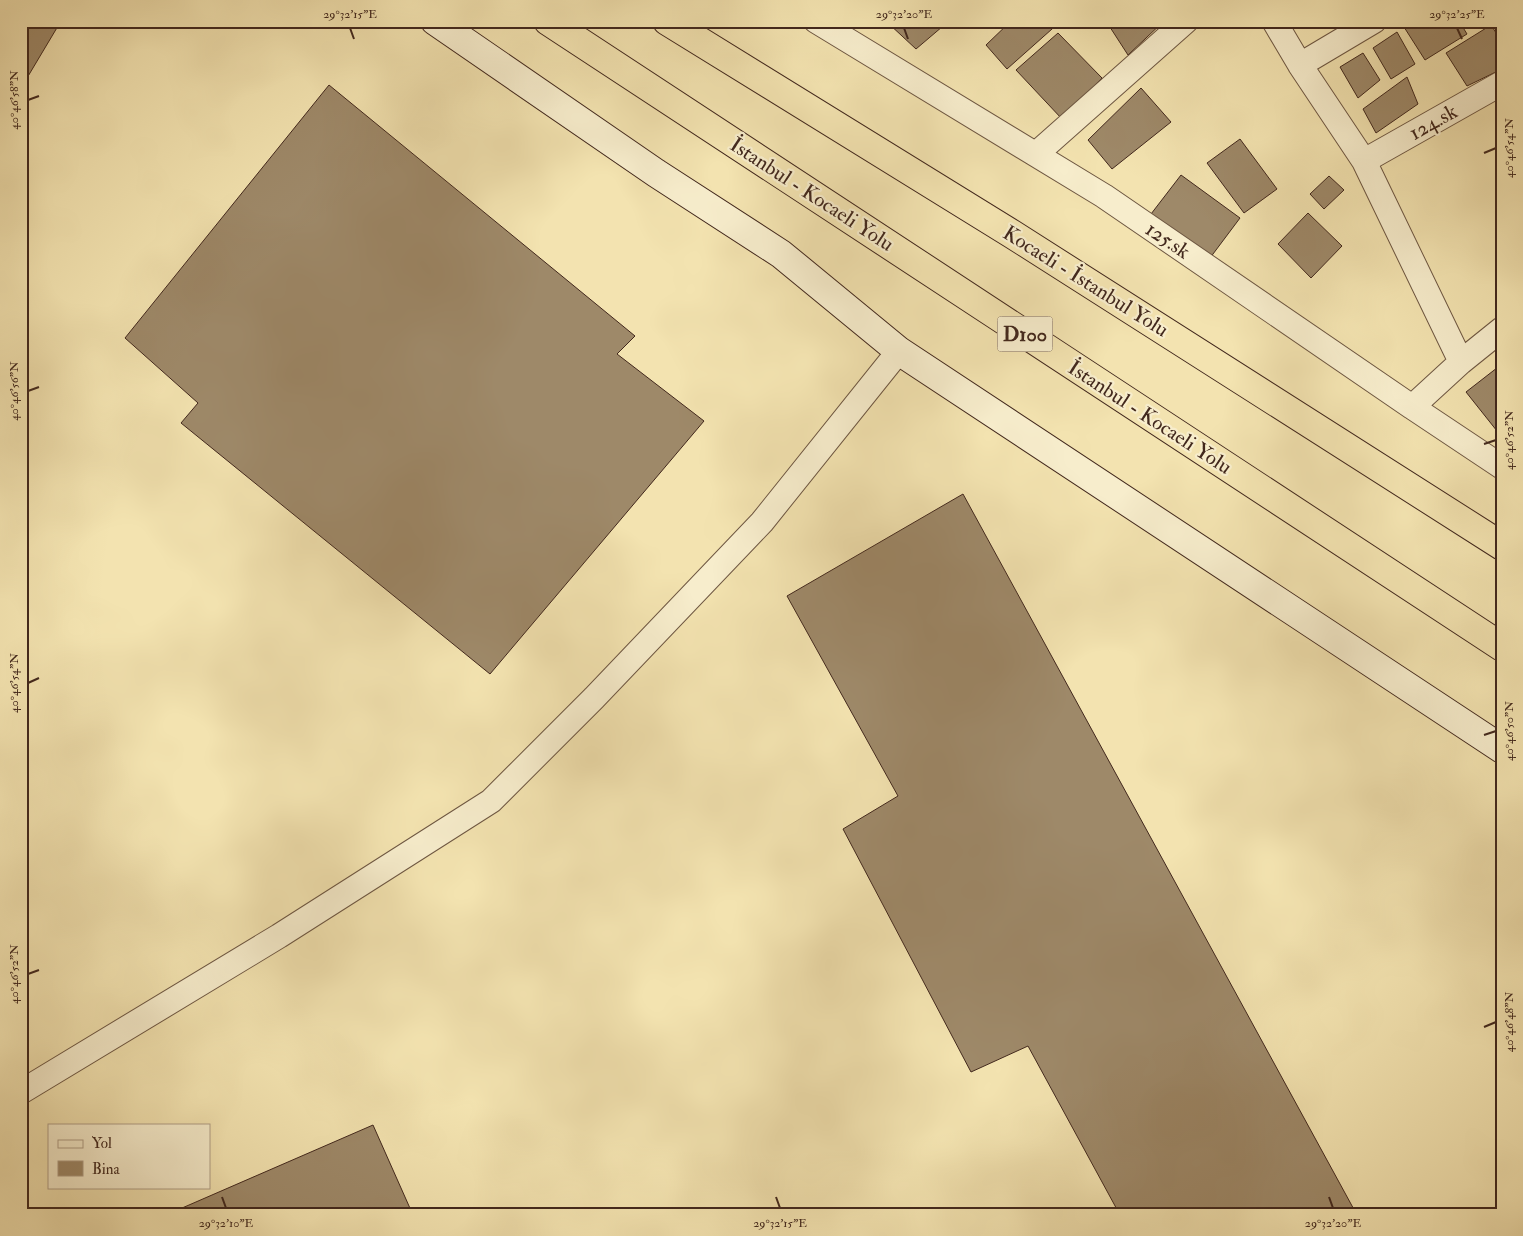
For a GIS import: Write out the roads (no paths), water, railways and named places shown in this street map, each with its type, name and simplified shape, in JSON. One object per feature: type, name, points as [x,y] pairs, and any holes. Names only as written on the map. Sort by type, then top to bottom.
[{"type":"highway","name":"İstanbul - Kocaeli Yolu","points":[[548,21],[1502,648]]},
{"type":"highway","name":"Kocaeli - İstanbul Yolu","points":[[666,21],[1012,234],[1502,546]]},
{"type":"highway","points":[[1479,634],[1502,656]]},
{"type":"street","points":[[435,21],[656,173],[781,254],[899,351],[1502,749]]},
{"type":"street","name":"125.sk","points":[[816,21],[1104,196],[1502,467]]},
{"type":"street","points":[[1036,154],[1186,21]]},
{"type":"street","points":[[1274,21],[1300,65],[1364,161],[1461,362]]},
{"type":"street","points":[[1300,65],[1374,21]]},
{"type":"street","name":"124.sk","points":[[1364,161],[1502,84]]},
{"type":"street","points":[[1412,407],[1461,362],[1502,329]]},
{"type":"street","points":[[21,1092],[279,936],[491,801],[594,698],[762,522],[899,351]]}]
